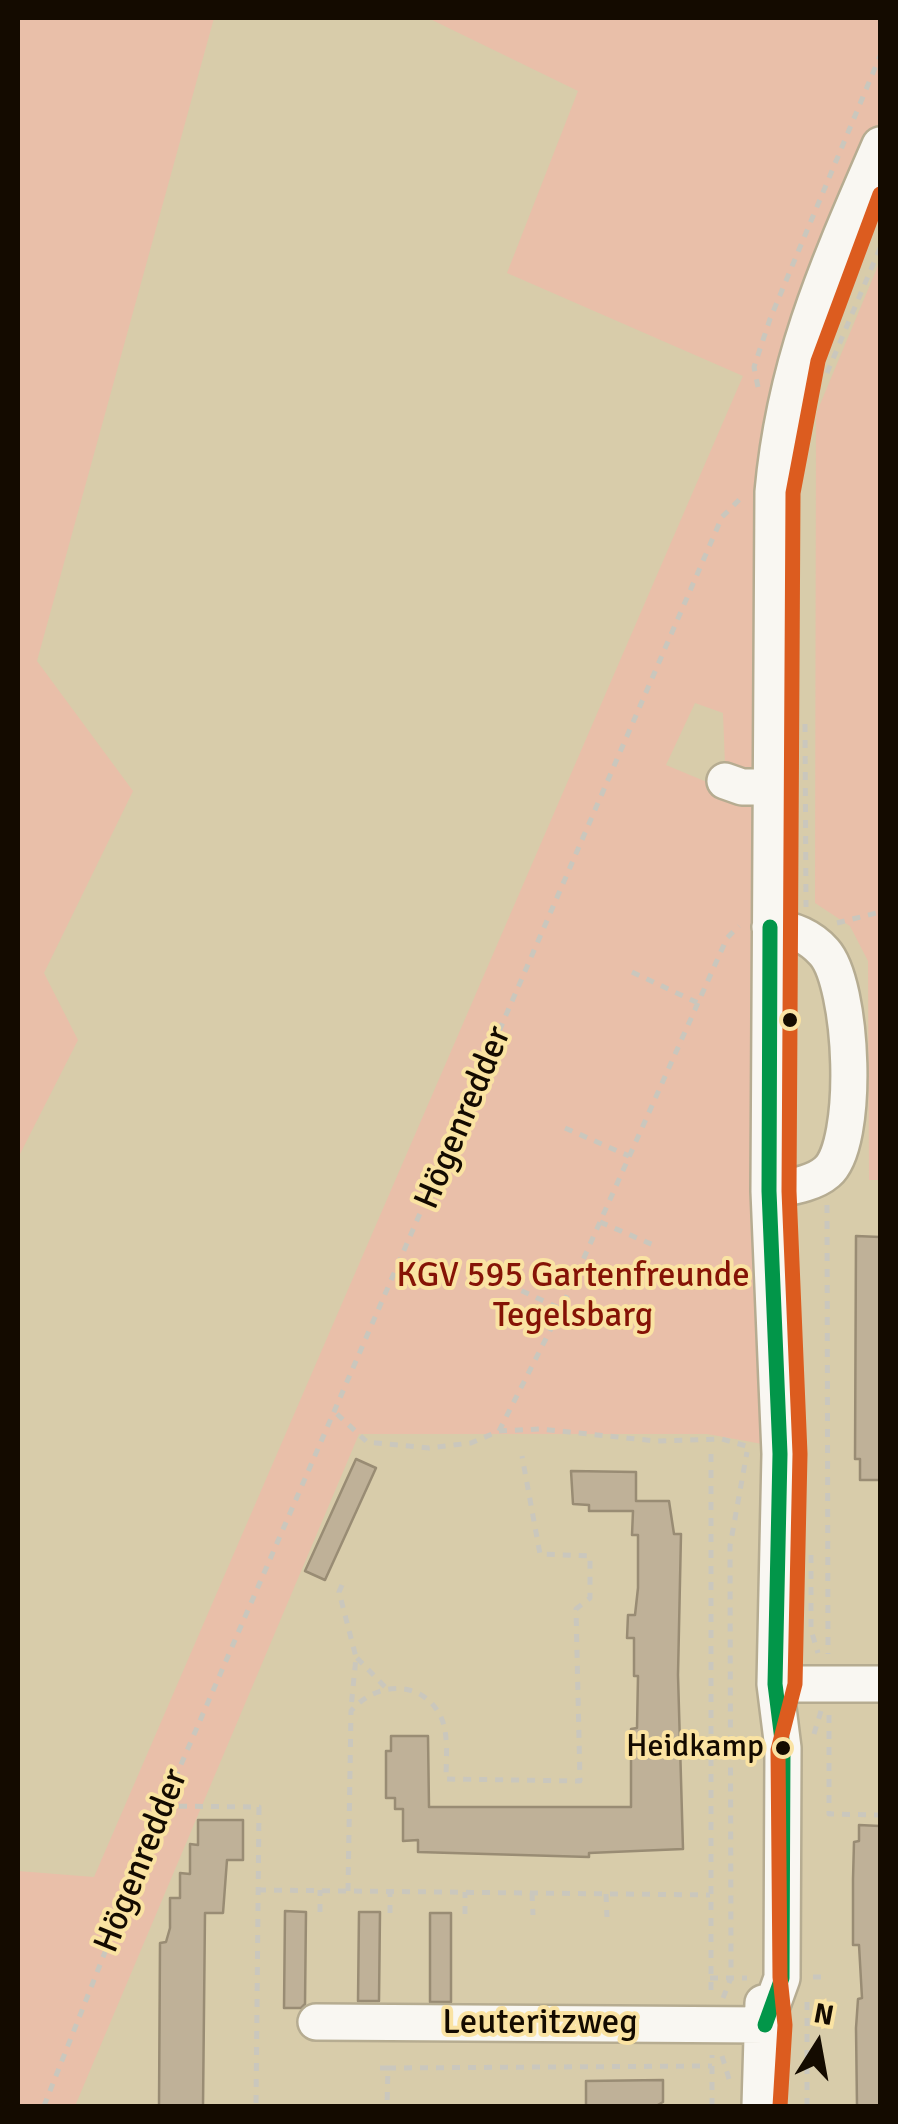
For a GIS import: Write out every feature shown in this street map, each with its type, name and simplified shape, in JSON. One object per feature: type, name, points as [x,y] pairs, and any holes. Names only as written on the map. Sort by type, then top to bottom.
[{"type":"street","points":[[746,2097],[782,1978],[782,1748],[775,1684],[764,1450],[769,1191],[756,926],[772,786],[773,492],[785,402],[811,305],[880,145]]},
{"type":"street","points":[[725,780],[742,787],[772,786]]},
{"type":"street","points":[[756,926],[794,930],[825,952],[843,991],[848,1135],[827,1172],[806,1183],[769,1191]]},
{"type":"street","points":[[775,1684],[880,1684]]},
{"type":"street","name":"Leuteritzweg","points":[[316,2022],[765,2026]]},
{"type":"path","points":[[822,387],[880,248]]},
{"type":"path","name":"Högenredder","points":[[44,2106],[163,1806],[722,517],[740,498],[773,492]]},
{"type":"path","points":[[804,710],[808,904]]},
{"type":"path","points":[[498,1431],[560,1309],[727,938],[756,926]]},
{"type":"path","points":[[632,972],[698,1003]]},
{"type":"path","points":[[564,1128],[630,1156]]},
{"type":"path","points":[[827,1172],[829,1814],[880,1815]]},
{"type":"path","points":[[600,1222],[658,1247]]},
{"type":"path","points":[[506,1284],[560,1309]]},
{"type":"path","points":[[336,1414],[367,1442],[383,1444],[443,1447],[471,1443],[498,1431],[540,1429],[656,1441],[722,1440],[764,1450],[730,1546],[731,1978],[712,2025],[746,2097]]},
{"type":"path","points":[[711,1454],[712,2106]]},
{"type":"path","points":[[351,1712],[368,1694],[403,1688],[434,1705],[445,1732],[446,1779],[580,1781],[576,1608],[590,1598],[590,1556],[540,1554],[522,1456]]},
{"type":"path","points":[[342,1585],[339,1592],[356,1658],[351,1712],[348,1891]]},
{"type":"path","points":[[356,1658],[386,1688]]},
{"type":"path","points":[[163,1806],[259,1807],[256,2106]]},
{"type":"path","points":[[258,1890],[710,1895]]},
{"type":"path","points":[[320,1890],[320,1912]]},
{"type":"path","points":[[390,1891],[390,1912]]},
{"type":"path","points":[[465,1892],[465,1914]]},
{"type":"path","points":[[532,1892],[533,1915]]},
{"type":"path","points":[[606,1894],[607,1917]]},
{"type":"path","points":[[388,2106],[384,2068],[712,2066]]},
{"type":"green space","points":[[18,18],[214,18],[37,661],[133,791],[44,973],[78,1040],[18,1158]]},
{"type":"green space","name":"KGV 595 Gartenfreunde Tegelsbarg","points":[[428,18],[880,18],[880,119],[800,307],[775,389],[768,1445],[707,1434],[359,1434],[75,2106],[18,2106],[18,1871],[94,1877],[743,376],[507,273],[578,91]],"holes":[[[695,703],[723,713],[726,790],[666,765]]]},
{"type":"green space","points":[[880,261],[880,1180],[869,1180],[868,961],[850,926],[815,903],[816,414]]},
{"type":"building","points":[[856,1236],[880,1237],[880,1480],[860,1480],[860,1459],[855,1459]]},
{"type":"building","points":[[356,1459],[376,1468],[325,1580],[305,1571]]},
{"type":"building","points":[[571,1471],[636,1472],[636,1501],[669,1501],[674,1534],[681,1534],[678,1675],[683,1849],[589,1853],[589,1857],[418,1852],[418,1840],[403,1841],[403,1809],[395,1809],[395,1798],[386,1798],[386,1751],[391,1751],[391,1736],[428,1736],[429,1807],[631,1807],[631,1729],[637,1728],[638,1676],[634,1676],[634,1638],[627,1638],[628,1615],[635,1615],[638,1588],[638,1535],[632,1535],[633,1511],[589,1511],[589,1505],[573,1504]]},
{"type":"building","points":[[198,1820],[243,1820],[243,1860],[227,1860],[223,1913],[205,1913],[203,2106],[159,2106],[160,1943],[166,1942],[170,1928],[170,1898],[180,1898],[180,1873],[190,1874],[190,1844],[198,1845]]},
{"type":"building","points":[[859,1825],[880,1826],[880,2106],[857,2106],[856,2028],[858,1999],[862,1998],[859,1945],[853,1945],[853,1879],[854,1842],[859,1841]]},
{"type":"building","points":[[285,1911],[306,1912],[305,2004],[301,2008],[284,2008]]},
{"type":"building","points":[[359,1912],[380,1912],[379,2001],[358,2001]]},
{"type":"building","points":[[430,1913],[451,1913],[451,2002],[430,2002]]},
{"type":"building","points":[[663,2080],[663,2102],[656,2106],[586,2106],[586,2081]]},
{"type":"transit line","points":[[780,2106],[785,2025],[780,1977],[778,1750],[795,1684],[800,1454],[789,1191],[793,493],[818,361],[880,194]]},
{"type":"transit line","points":[[765,2025],[782,1978],[783,1748],[775,1684],[780,1454],[769,1191],[770,927]]},
{"type":"place","name":"Heidkamp","points":[[783,1748]]}]
